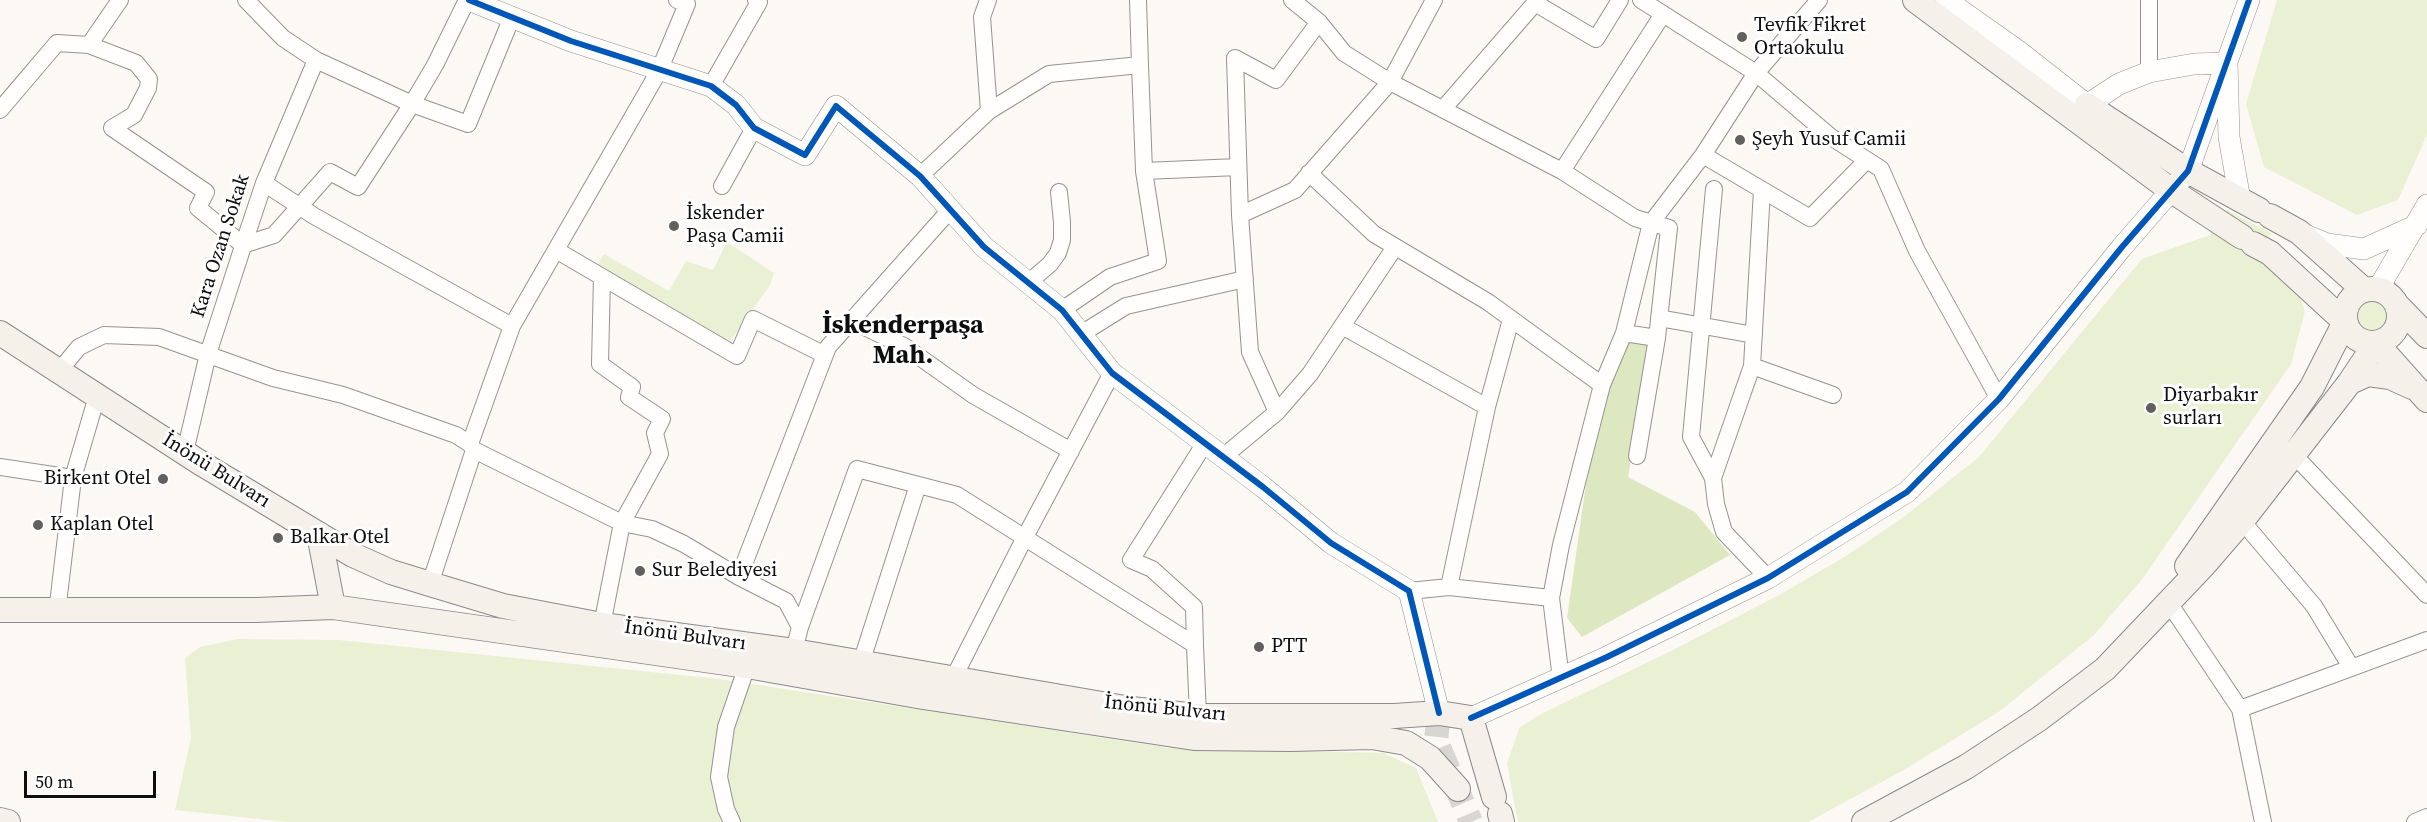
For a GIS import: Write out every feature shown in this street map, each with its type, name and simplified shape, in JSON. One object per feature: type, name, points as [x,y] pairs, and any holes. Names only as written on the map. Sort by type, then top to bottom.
[{"type":"main road","points":[[1915,0],[2172,191],[2270,253],[2345,322]]},
{"type":"main road","points":[[2087,105],[2188,171],[2299,232],[2371,289],[2393,298],[2427,336]]},
{"type":"main road","points":[[2371,289],[2350,299],[2345,314],[2348,330],[2360,341],[2376,343],[2391,337],[2399,323],[2398,306]]},
{"type":"main road","points":[[2169,603],[2192,556],[2312,387],[2345,322]]},
{"type":"main road","name":"İnönü Bulvarı","points":[[0,333],[185,452],[353,555],[391,572],[503,606],[602,625],[794,651],[1131,709],[1198,716],[1394,716],[1439,713],[1471,718]]},
{"type":"main road","points":[[1864,822],[1966,767],[2039,719],[2105,669],[2169,603],[2242,521],[2350,382],[2376,343]]},
{"type":"main road","points":[[2376,343],[2422,395]]},
{"type":"main road","points":[[2350,382],[2368,374],[2390,376],[2422,395]]},
{"type":"main road","points":[[319,534],[333,607]]},
{"type":"main road","points":[[0,610],[57,612],[333,607],[747,666],[922,697],[1194,738],[1291,739],[1372,736],[1406,742],[1430,758],[1458,789]]},
{"type":"main road","points":[[1471,718],[1499,811]]},
{"type":"main road","points":[[0,820],[8,822]]},
{"type":"street","points":[[89,45],[120,0]]},
{"type":"street","points":[[246,0],[283,38],[316,60],[412,104],[468,124],[512,17]]},
{"type":"street","points":[[0,110],[57,43],[89,45],[136,63],[149,79],[148,88],[134,115],[112,128],[206,192],[198,208],[243,245],[273,235],[330,172],[358,187],[435,65],[468,0],[571,41],[711,86],[736,105],[754,128],[805,155],[836,106],[920,176],[984,247],[1062,310],[1112,374],[1205,443],[1331,543],[1409,591],[1449,587],[1551,598]]},
{"type":"street","points":[[430,584],[512,326],[659,71],[687,4],[677,0]]},
{"type":"street","points":[[711,86],[759,2],[756,0]]},
{"type":"street","points":[[988,0],[982,17],[989,111]]},
{"type":"street","points":[[1062,310],[1110,277],[1158,261],[1144,171],[1138,0]]},
{"type":"street","points":[[1292,0],[1319,22],[1344,53],[1390,82],[1562,171],[1635,218],[1669,228],[1657,338],[1637,456]]},
{"type":"street","points":[[1240,215],[1295,190],[1390,82],[1434,0]]},
{"type":"street","points":[[1443,109],[1534,3],[1596,39],[1620,0]]},
{"type":"street","points":[[1641,0],[1756,73],[1831,137],[1881,169],[1917,251],[1999,399]]},
{"type":"street","points":[[1561,679],[1551,598],[1561,545],[1602,385],[1624,333],[1651,224],[1702,154],[1756,73],[1819,0]]},
{"type":"street","points":[[1946,0],[2017,50],[2087,105],[2119,84],[2149,72],[2194,64],[2227,63]]},
{"type":"street","points":[[2149,0],[2149,72]]},
{"type":"street","points":[[1471,718],[1561,679],[1768,578],[1907,492],[1999,399],[2122,247],[2188,171],[2249,0]]},
{"type":"street","points":[[1562,171],[1663,14]]},
{"type":"street","points":[[1277,412],[1250,352],[1240,215],[1235,58],[1275,81],[1319,22]]},
{"type":"street","name":"Kara Ozan Sokak","points":[[185,452],[208,354],[243,245],[264,183],[316,60]]},
{"type":"street","points":[[2227,63],[2229,137],[2256,209]]},
{"type":"street","points":[[920,176],[989,111],[1049,74],[1140,64]]},
{"type":"street","points":[[722,186],[754,128]]},
{"type":"street","points":[[1702,154],[1810,218],[1867,160]]},
{"type":"street","points":[[1144,171],[1238,168]]},
{"type":"street","points":[[1309,173],[1374,234],[1488,302],[1602,385]]},
{"type":"street","points":[[264,183],[314,216],[512,326]]},
{"type":"street","points":[[1714,189],[1691,437],[1713,478],[1716,504],[1724,532],[1768,578]]},
{"type":"street","points":[[1713,478],[1752,366],[1762,190]]},
{"type":"street","points":[[1028,283],[1050,264],[1058,253],[1062,240],[1059,192]]},
{"type":"street","points":[[2371,289],[2416,225],[2427,205]]},
{"type":"street","points":[[739,577],[828,347],[950,210]]},
{"type":"street","points":[[2299,232],[2327,244],[2364,249],[2416,225]]},
{"type":"street","points":[[1223,457],[1277,412],[1310,374],[1395,247]]},
{"type":"street","points":[[556,250],[737,357],[753,319],[825,355]]},
{"type":"street","points":[[602,277],[600,364],[632,387],[629,397],[662,419],[655,433],[660,454],[622,523],[602,625]]},
{"type":"street","points":[[1081,334],[1126,306],[1245,279]]},
{"type":"street","points":[[1659,318],[1754,335]]},
{"type":"street","points":[[1449,587],[1487,407],[1511,319]]},
{"type":"street","points":[[852,321],[904,345],[973,395],[1071,451]]},
{"type":"street","points":[[1342,326],[1487,407]]},
{"type":"street","points":[[1624,333],[1657,338]]},
{"type":"street","points":[[59,371],[80,347],[104,335],[159,337],[273,378],[344,395],[456,435],[472,447],[622,523],[652,530],[684,544],[786,602],[800,627]]},
{"type":"street","points":[[1752,366],[1833,395]]},
{"type":"street","points":[[953,679],[1112,374]]},
{"type":"street","points":[[57,612],[73,478],[97,396]]},
{"type":"street","points":[[1198,716],[1194,607],[1152,569],[1131,560],[1205,443]]},
{"type":"street","points":[[2293,454],[2427,595]]},
{"type":"street","points":[[0,466],[73,478]]},
{"type":"street","points":[[794,651],[800,627],[857,469],[957,495],[1195,645]]},
{"type":"street","points":[[861,663],[918,485]]},
{"type":"street","points":[[2242,521],[2314,606],[2351,667]]},
{"type":"street","points":[[1409,591],[1439,713]]},
{"type":"street","points":[[2169,603],[2240,709],[2263,822]]},
{"type":"street","points":[[2240,709],[2427,640]]},
{"type":"street","points":[[732,822],[726,809],[719,777],[726,727],[747,666]]},
{"type":"street","points":[[2415,822],[2427,818]]},
{"type":"green space","points":[[2277,0],[2427,0],[2427,135],[2398,200],[2357,215],[2264,167],[2246,104]]},
{"type":"green space","points":[[2227,210],[2271,233],[2267,243],[2296,285],[2305,311],[2291,364],[2143,578],[2094,635],[2000,711],[1902,771],[1808,822],[1519,822],[1507,763],[1520,727],[1539,715],[1781,594],[1846,556],[1905,516],[1979,457],[2142,259],[2210,235]]},
{"type":"green space","points":[[727,242],[774,273],[770,285],[731,340],[722,339],[596,267],[604,254],[669,291],[686,261],[713,270]]},
{"type":"green space","points":[[2372,302],[2382,306],[2386,316],[2382,326],[2372,330],[2362,326],[2358,316],[2362,306]]},
{"type":"green space","points":[[1628,341],[1650,346],[1628,477],[1695,512],[1730,555],[1582,637],[1567,618],[1586,484],[1610,384]]},
{"type":"green space","points":[[237,639],[339,640],[719,679],[1169,748],[1383,753],[1416,768],[1438,822],[288,822],[175,810],[191,738],[185,658],[200,647]]},
{"type":"tunnel","points":[[1439,713],[1436,740],[1471,822]]},
{"type":"cycle path","points":[[469,0],[571,41],[711,86],[736,105],[754,128],[805,155],[836,106],[920,176],[984,247],[1062,310],[1112,373],[1263,487],[1331,543],[1409,591],[1439,713]]},
{"type":"cycle path","points":[[1471,718],[1607,657],[1768,578],[1907,492],[1999,399],[2122,247],[2188,171],[2249,0]]},
{"type":"place","name":"Tevfik Fikret Ortaokulu","points":[[1742,37]]},
{"type":"place","name":"Şeyh Yusuf Camii","points":[[1740,140]]},
{"type":"place","name":"İskender Paşa Camii","points":[[674,226]]},
{"type":"place","name":"Diyarbakır surları","points":[[2151,408]]},
{"type":"place","name":"Birkent Otel","points":[[163,479]]},
{"type":"place","name":"Kaplan Otel","points":[[38,525]]},
{"type":"place","name":"Balkar Otel","points":[[278,538]]},
{"type":"place","name":"Sur Belediyesi","points":[[640,571]]},
{"type":"place","name":"PTT","points":[[1259,647]]},
{"type":"district","name":"İskenderpaşa Mah.","points":[[903,341]]}]
